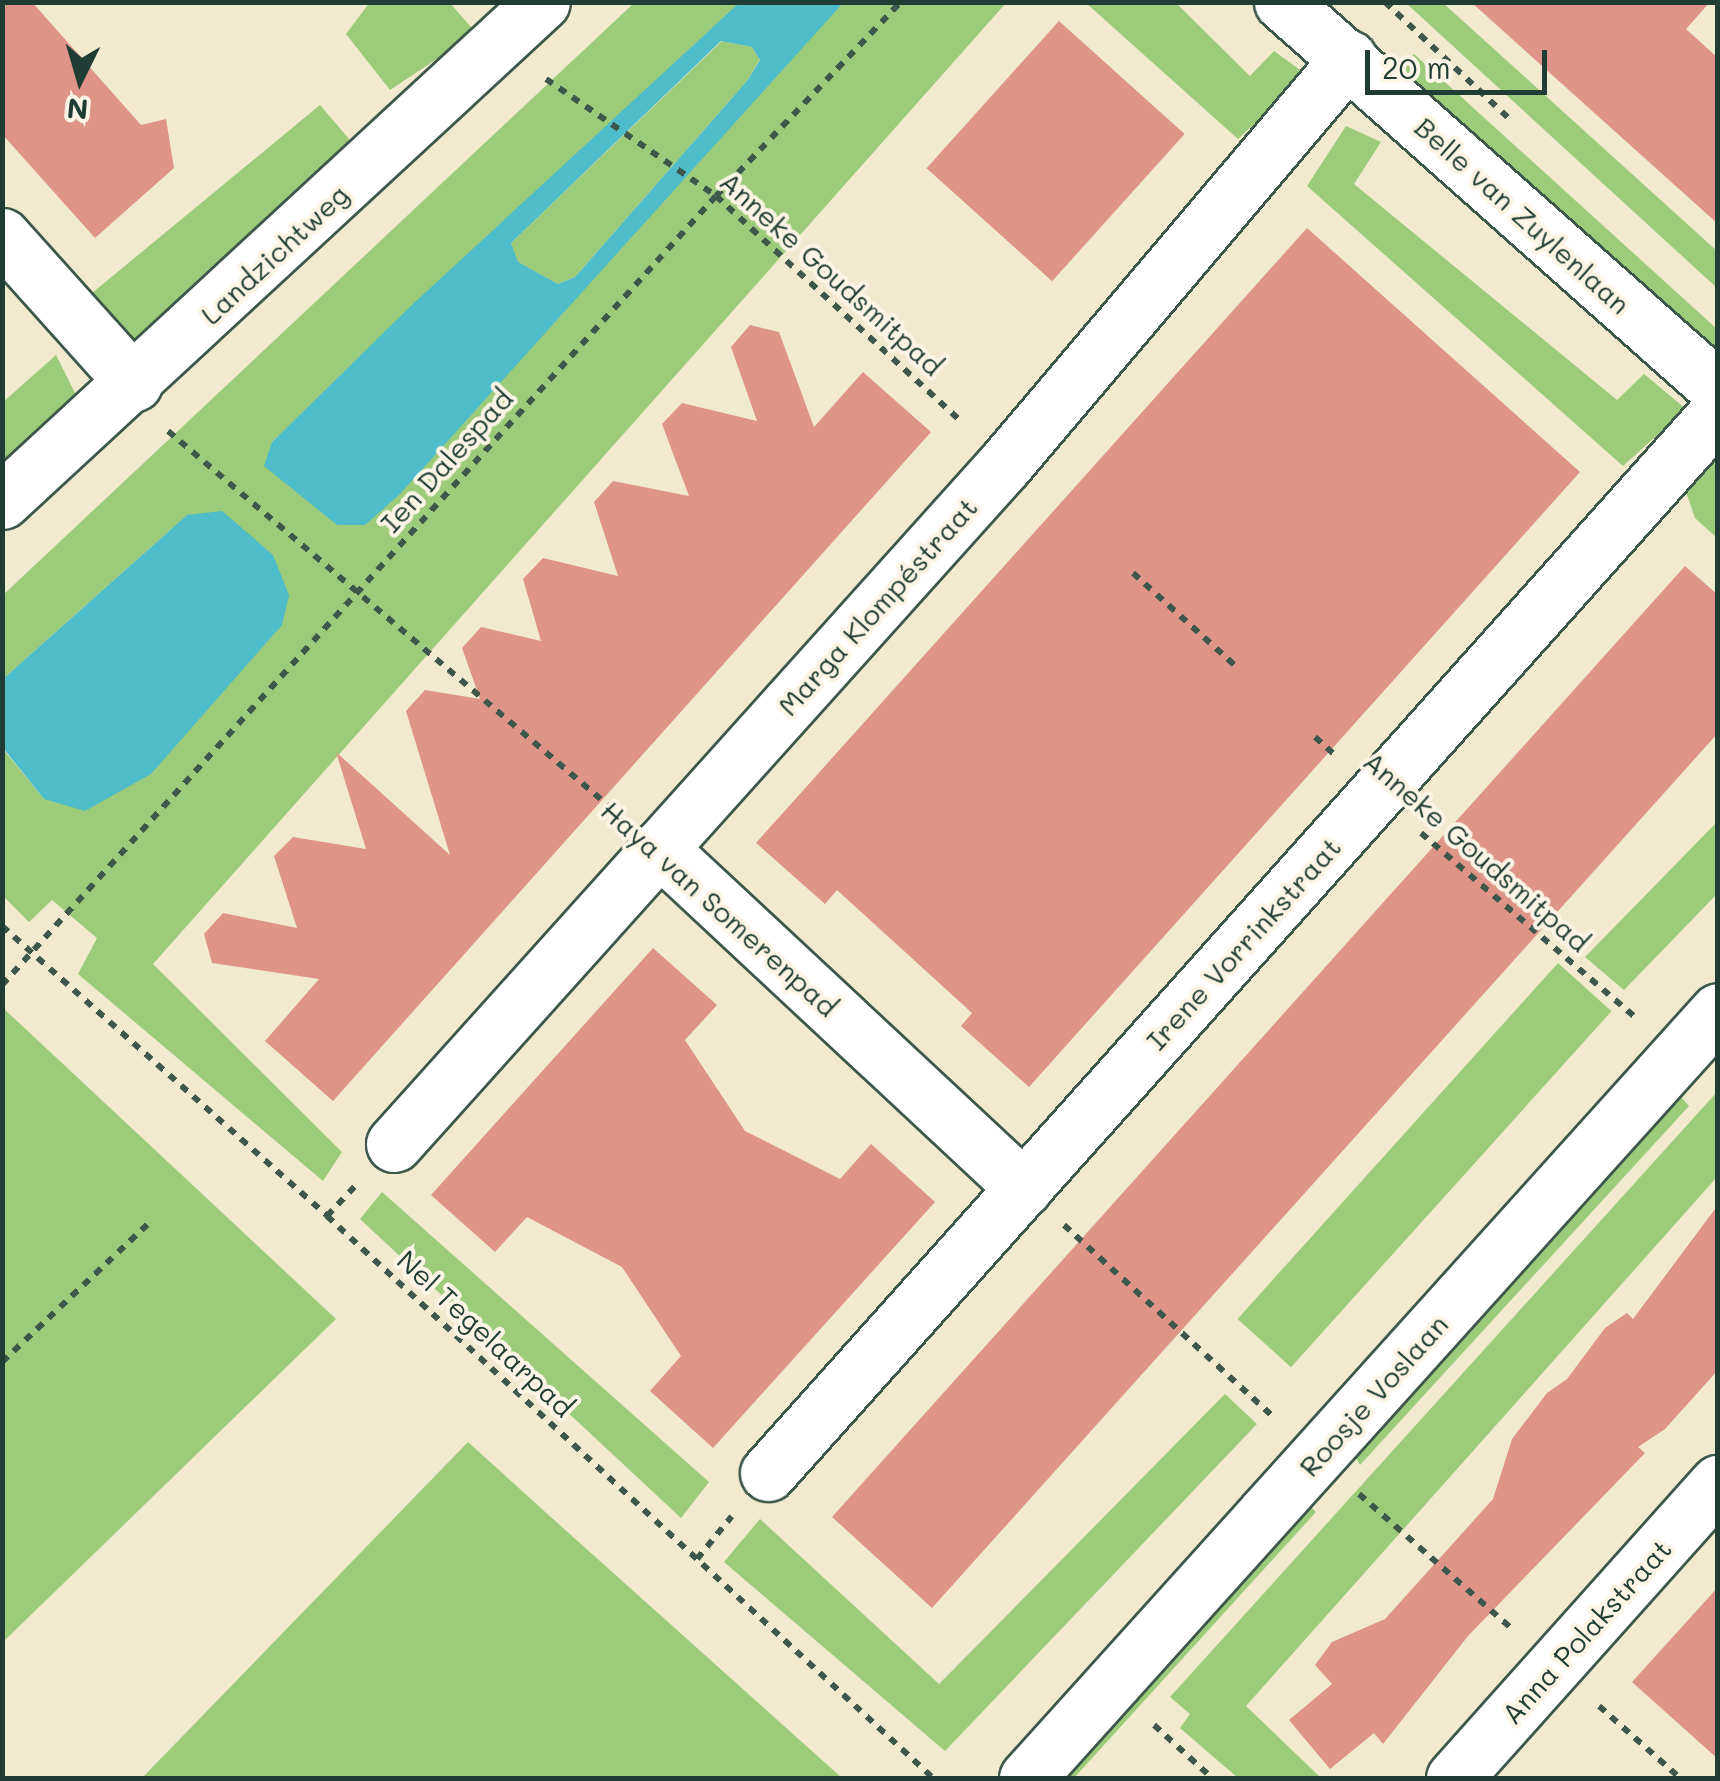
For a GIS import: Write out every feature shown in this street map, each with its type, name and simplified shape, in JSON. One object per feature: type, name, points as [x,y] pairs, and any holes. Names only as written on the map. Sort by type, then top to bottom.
[{"type":"street","name":"Landzichtweg","points":[[2,501],[542,2]]},
{"type":"street","name":"Belle van Zuylenlaan","points":[[1282,2],[1718,390]]},
{"type":"street","name":"Marga Klompéstraat","points":[[394,1144],[1006,464],[1349,58]]},
{"type":"street","points":[[2,236],[134,383]]},
{"type":"street","name":"Irene Vorrinkstraat","points":[[768,1473],[1718,412]]},
{"type":"street","name":"Haya van Somerenpad","points":[[659,848],[1024,1188]]},
{"type":"street","name":"Roosje Voslaan","points":[[1027,1778],[1718,1011]]},
{"type":"street","name":"Anna Polakstraat","points":[[1454,1778],[1718,1483]]},
{"type":"path","name":"Ien Dalespad","points":[[2,985],[34,956],[716,196],[901,2]]},
{"type":"path","name":"Anneke Goudsmitpad","points":[[570,95],[694,178],[762,234],[1006,464]]},
{"type":"path","name":"Haya van Somerenpad","points":[[181,443],[659,848]]},
{"type":"path","points":[[1134,573],[1240,670]]},
{"type":"path","name":"Anneke Goudsmitpad","points":[[1316,737],[1561,958],[1611,996]]},
{"type":"path","name":"Nel Tegelaarpad","points":[[2,926],[326,1216],[928,1777]]},
{"type":"path","points":[[1024,1188],[1246,1390]]},
{"type":"path","points":[[326,1216],[348,1193]]},
{"type":"path","points":[[2,1362],[152,1220]]},
{"type":"path","points":[[1316,1459],[1680,1778]]},
{"type":"path","points":[[697,1559],[717,1535]]},
{"type":"path","points":[[1151,1723],[1212,1778]]},
{"type":"green space","points":[[370,2],[450,3],[476,33],[390,90],[346,34]]},
{"type":"green space","points":[[634,3],[739,3],[272,442],[337,525],[843,3],[1006,3],[153,964],[342,1152],[323,1181],[78,974],[97,938],[52,900],[29,922],[3,896],[2,748],[44,799],[187,515],[3,679],[3,595]]},
{"type":"green space","points":[[1086,3],[1176,3],[1250,76],[1274,51],[1307,75],[1238,139]]},
{"type":"green space","points":[[1406,3],[1443,3],[1717,251],[1717,288]]},
{"type":"green space","points":[[722,41],[752,47],[760,59],[747,81],[575,277],[558,284],[517,262],[511,243]]},
{"type":"green space","points":[[1414,54],[1717,329],[1717,361],[1394,73]]},
{"type":"green space","points":[[320,105],[355,146],[138,345],[86,298]]},
{"type":"green space","points":[[1346,126],[1381,142],[1354,184],[1617,400],[1644,374],[1686,409],[1623,466],[1307,186]]},
{"type":"green space","points":[[56,355],[76,395],[3,461],[2,403]]},
{"type":"green space","points":[[1717,449],[1717,538],[1695,518],[1683,483]]},
{"type":"green space","points":[[1717,822],[1717,894],[1624,990],[1585,957]]},
{"type":"green space","points":[[1558,963],[1612,1011],[1291,1367],[1237,1319]]},
{"type":"green space","points":[[2,1007],[336,1319],[3,1642],[2,1642]]},
{"type":"green space","points":[[1672,1087],[1689,1106],[1360,1465],[1350,1448]]},
{"type":"green space","points":[[1717,1092],[1717,1177],[1246,1706],[1321,1778],[1238,1778],[1180,1728],[1190,1714],[1170,1697]]},
{"type":"green space","points":[[382,1192],[709,1482],[681,1518],[360,1219]]},
{"type":"green space","points":[[1225,1394],[1257,1424],[945,1751],[724,1562],[760,1519],[939,1684]]},
{"type":"green space","points":[[468,1442],[543,1510],[842,1778],[142,1778]]},
{"type":"green space","points":[[1302,1499],[1316,1512],[1074,1778],[1054,1778]]},
{"type":"water","points":[[739,3],[843,3],[399,495],[365,525],[337,525],[264,466],[272,442],[413,304]],"holes":[[[721,41],[752,47],[760,60],[747,81],[575,277],[558,284],[518,262],[511,243]]]},
{"type":"water","points":[[222,511],[273,555],[289,595],[282,625],[151,774],[85,811],[44,799],[3,748],[3,679],[187,515]]},
{"type":"building","points":[[2,2],[32,2],[141,125],[166,119],[174,168],[95,238],[2,134]]},
{"type":"building","points":[[1471,2],[1710,2],[1686,29],[1718,58],[1718,224]]},
{"type":"building","points":[[1059,21],[1185,134],[1052,281],[927,168]]},
{"type":"building","points":[[1307,228],[1580,472],[1029,1087],[961,1026],[972,1013],[837,890],[825,904],[756,843]]},
{"type":"building","points":[[750,325],[779,332],[814,427],[863,372],[931,432],[333,1101],[265,1041],[319,979],[212,963],[204,934],[223,913],[297,928],[274,856],[293,837],[366,849],[336,752],[450,855],[406,711],[425,690],[480,699],[462,648],[481,627],[541,641],[523,579],[543,558],[618,576],[594,502],[613,481],[689,496],[662,424],[682,403],[757,421],[731,347]]},
{"type":"building","points":[[1685,566],[1718,595],[1718,733],[932,1608],[832,1517]]},
{"type":"building","points":[[653,948],[717,1005],[685,1040],[745,1131],[840,1179],[871,1144],[935,1202],[713,1448],[650,1391],[681,1356],[622,1267],[527,1217],[495,1252],[431,1195]]},
{"type":"building","points":[[1718,1205],[1718,1370],[1665,1429],[1638,1447],[1645,1453],[1468,1636],[1383,1744],[1374,1733],[1330,1769],[1289,1720],[1332,1684],[1315,1665],[1332,1642],[1385,1619],[1493,1499],[1512,1439],[1547,1393],[1567,1379],[1605,1328],[1627,1313],[1633,1319]]},
{"type":"building","points":[[1718,1587],[1718,1759],[1632,1682]]}]
